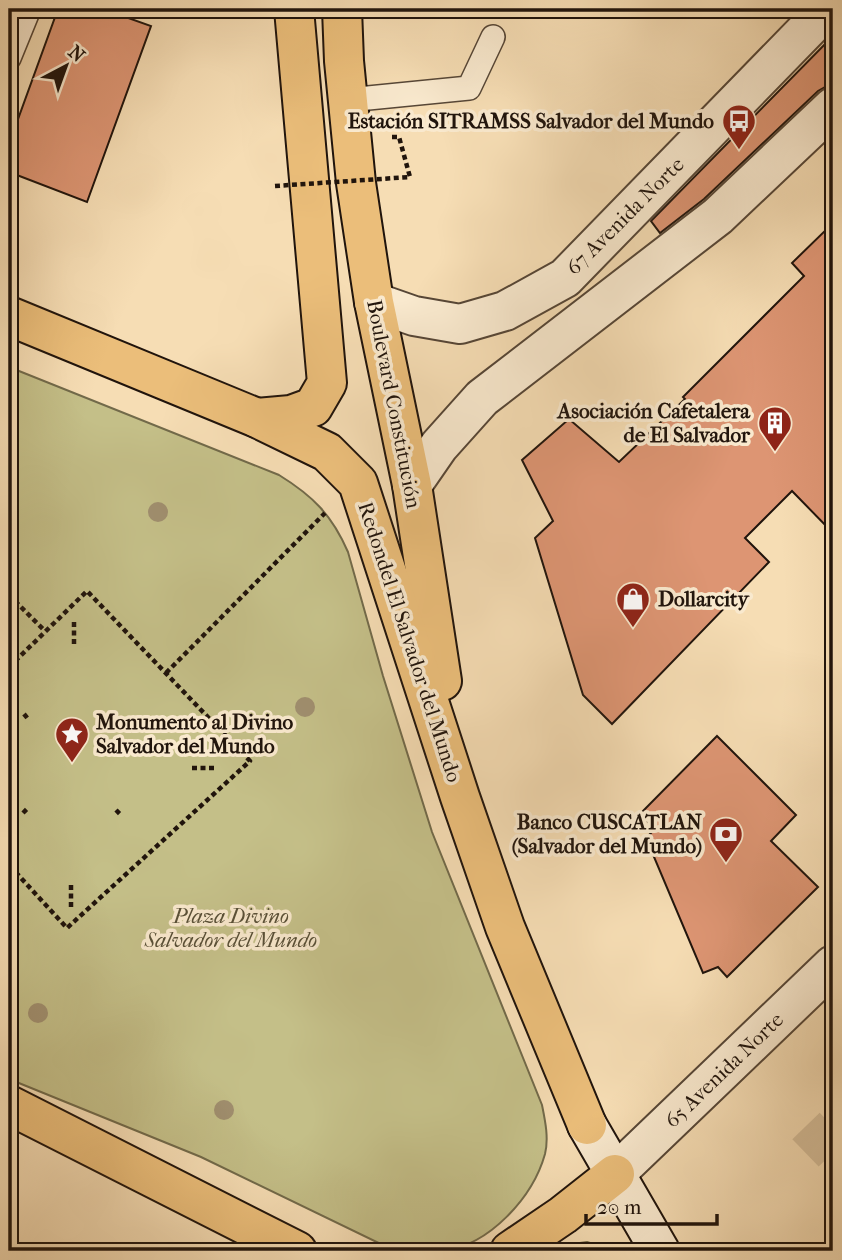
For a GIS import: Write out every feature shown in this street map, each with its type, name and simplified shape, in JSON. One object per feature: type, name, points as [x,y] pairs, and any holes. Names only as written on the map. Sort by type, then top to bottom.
[{"type":"highway","points":[[257,418],[291,415],[313,407],[327,383],[294,9]]},
{"type":"highway","name":"Boulevard Constitución","points":[[342,9],[356,183],[374,302],[412,485],[460,797]]},
{"type":"highway","name":"Redondel El Salvador del Mundo","points":[[9,316],[257,418],[327,452],[358,483],[505,927],[587,1125]]},
{"type":"highway","points":[[19,1114],[297,1251]]},
{"type":"highway","points":[[510,1251],[563,1215],[615,1174]]},
{"type":"street","name":"67 Avenida Norte","points":[[374,302],[414,316],[460,324],[505,311],[565,278],[827,9]]},
{"type":"street","points":[[412,485],[439,446],[482,398],[718,216],[833,107]]},
{"type":"street","name":"65 Avenida Norte","points":[[615,1174],[833,965]]},
{"type":"street","points":[[587,1125],[660,1251]]},
{"type":"lane","points":[[9,58],[29,9]]},
{"type":"lane","points":[[348,100],[469,88],[493,37]]},
{"type":"path","points":[[275,186],[410,177],[398,136]]},
{"type":"path","points":[[166,673],[326,512]]},
{"type":"path","points":[[9,667],[87,591],[250,761],[67,928],[9,867]]},
{"type":"path","points":[[9,595],[45,631]]},
{"type":"path","points":[[74,622],[74,645]]},
{"type":"path","points":[[24,714],[29,720]]},
{"type":"path","points":[[117,722],[122,717]]},
{"type":"path","points":[[192,768],[215,768]]},
{"type":"path","points":[[71,885],[71,907]]},
{"type":"green space","name":"Plaza Divino Salvador del Mundo","points":[[9,367],[279,475],[320,508],[342,539],[432,832],[542,1105],[547,1142],[539,1170],[520,1202],[493,1229],[477,1239],[460,1247],[436,1252],[389,1248],[201,1157],[9,1079]]},
{"type":"green space","points":[[580,1243],[597,1245],[602,1251],[570,1251]]},
{"type":"building","points":[[58,9],[103,9],[151,26],[87,202],[9,172],[9,144]]},
{"type":"building","name":"Estación SITRAMSS Salvador del Mundo","points":[[833,36],[833,86],[818,91],[704,199],[660,233],[651,221]]},
{"type":"building","points":[[833,223],[833,533],[792,491],[745,538],[769,562],[612,724],[583,695],[535,538],[553,521],[522,460],[569,419],[619,462],[685,399],[683,397],[804,276],[792,263]]},
{"type":"building","name":"Banco CUSCATLAN (Salvador del Mundo)","points":[[717,736],[796,815],[771,841],[818,887],[727,977],[718,967],[703,973],[646,838],[655,829],[640,814]]},
{"type":"tunnel","points":[[806,1126],[833,1154]]},
{"type":"place","name":"Estación SITRAMSS Salvador del Mundo","points":[[739,151]]},
{"type":"place","name":"Asociación Cafetalera de El Salvador","points":[[775,453]]},
{"type":"place","name":"Dollarcity","points":[[633,629]]},
{"type":"place","name":"Monumento al Divino Salvador del Mundo","points":[[72,764]]},
{"type":"place","name":"Banco CUSCATLAN (Salvador del Mundo)","points":[[726,864]]}]
